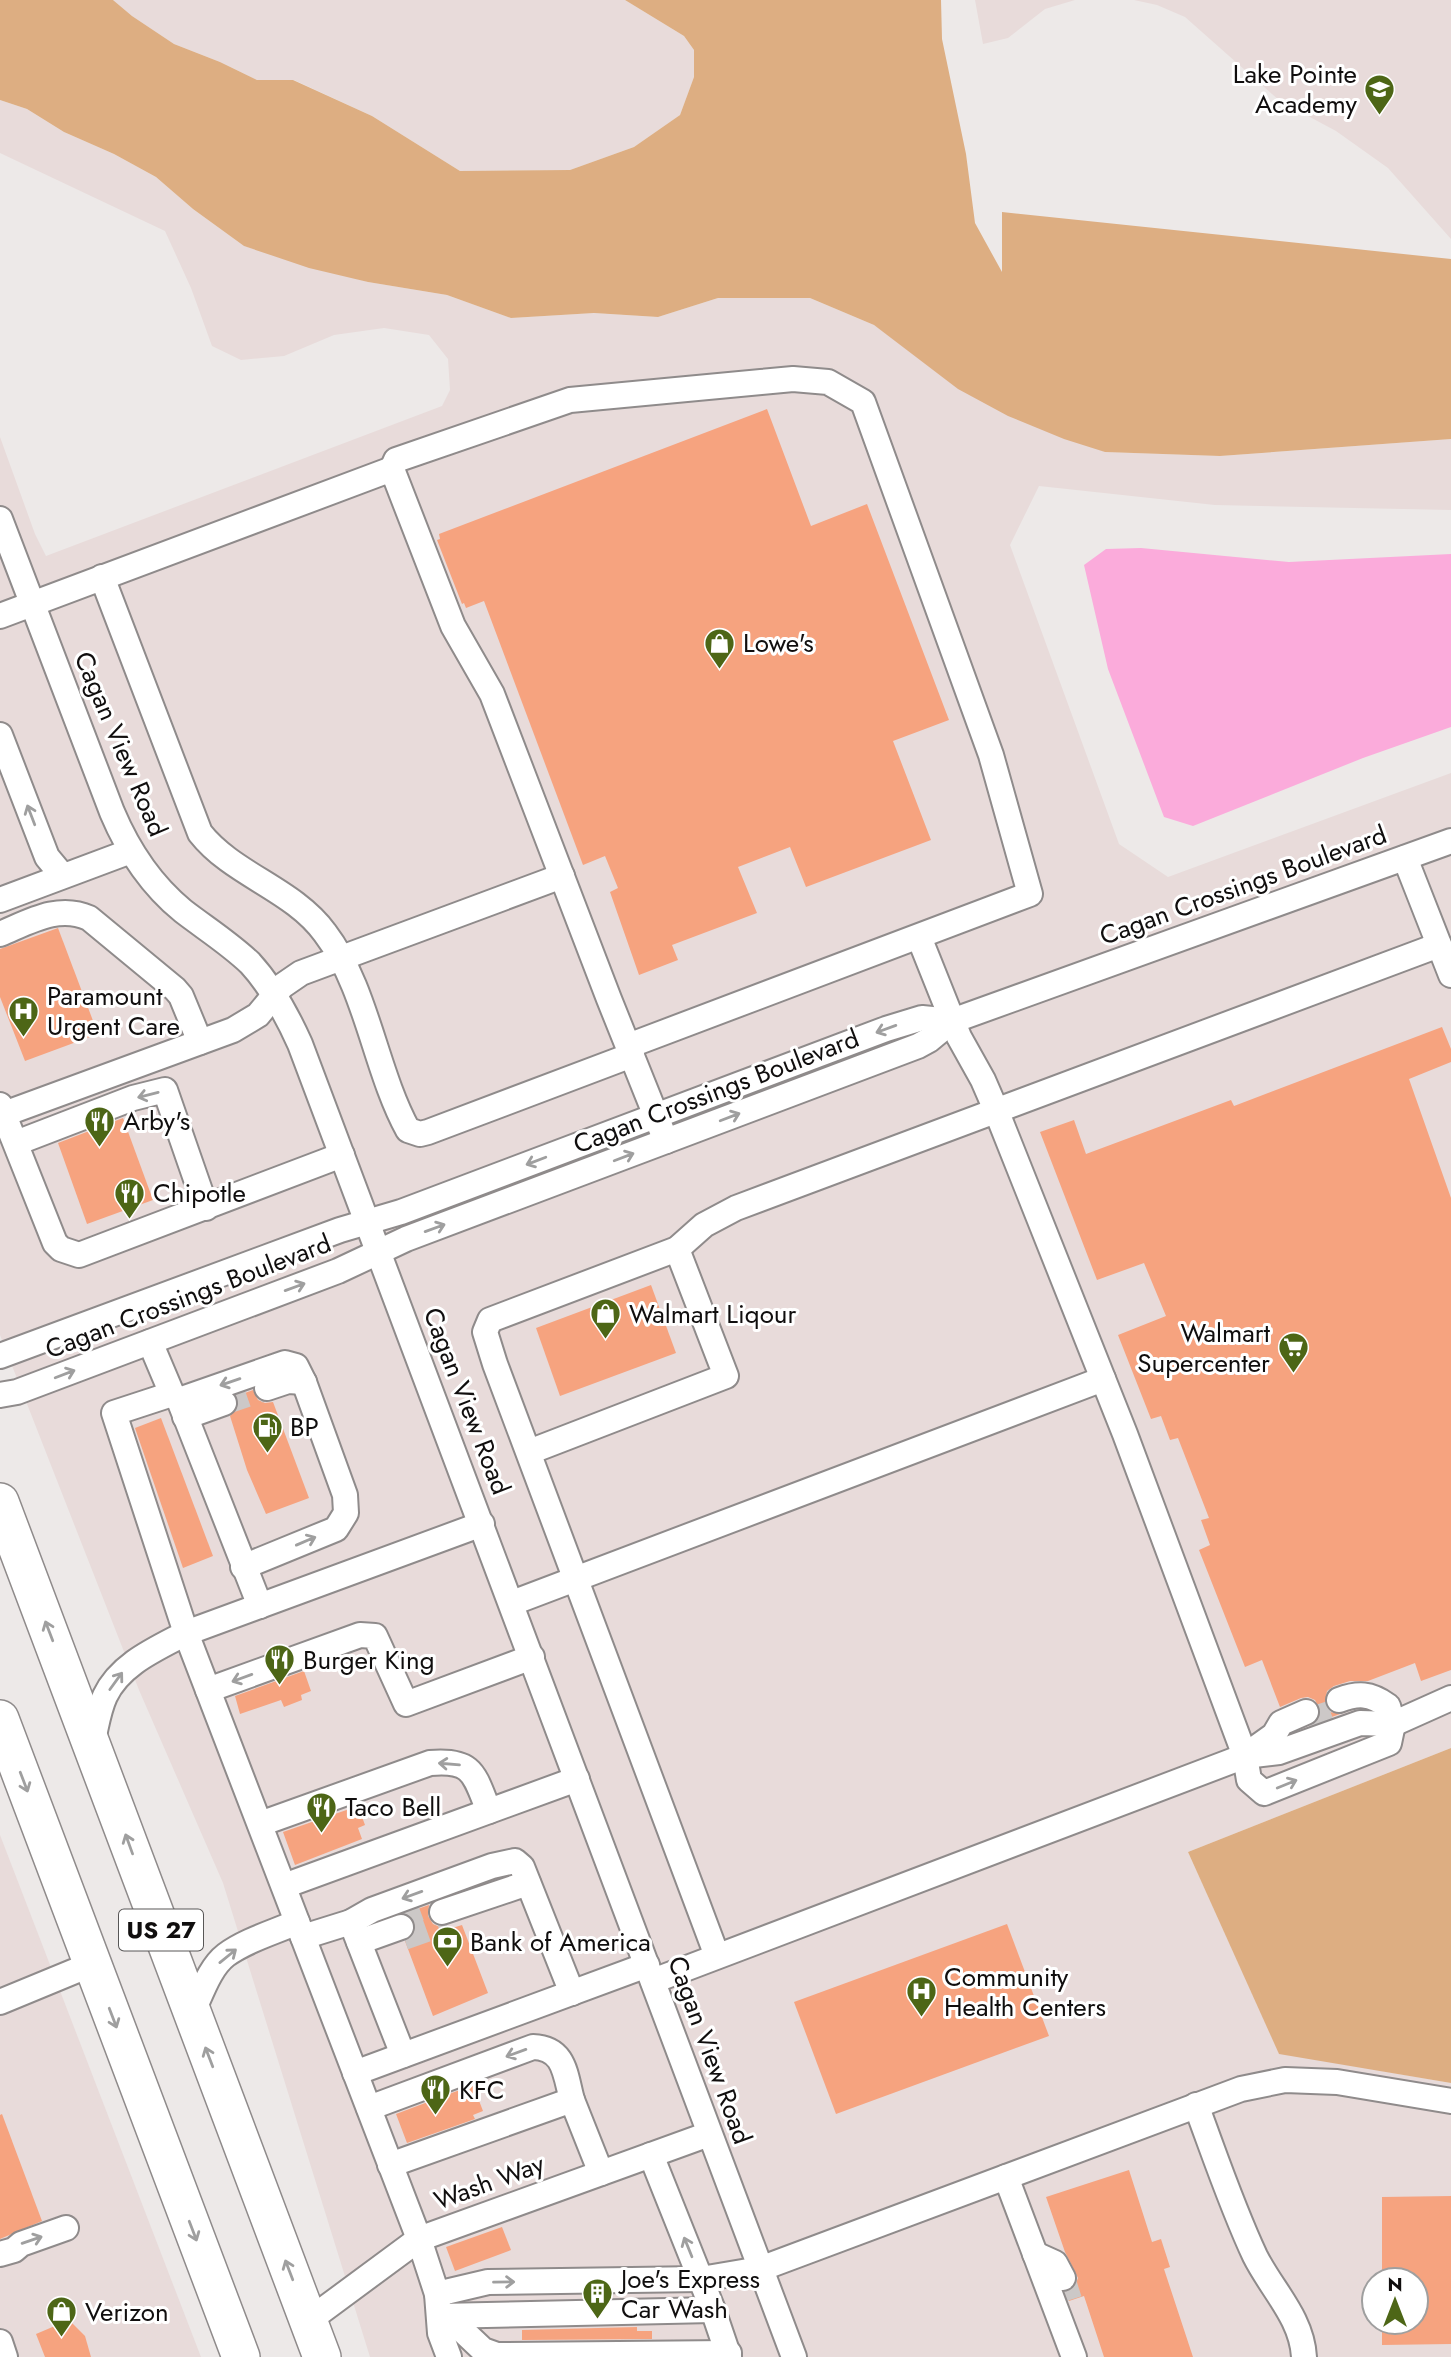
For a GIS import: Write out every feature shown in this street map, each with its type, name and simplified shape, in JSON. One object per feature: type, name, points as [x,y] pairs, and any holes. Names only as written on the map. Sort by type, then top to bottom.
[{"type":"highway","name":"US 27","points":[[0,1502],[322,2357]]},
{"type":"highway","name":"US 27","points":[[0,1719],[241,2357]]},
{"type":"highway","points":[[225,2315],[252,2357]]},
{"type":"street","points":[[102,577],[200,833],[218,851],[297,905],[324,930],[341,958],[404,1123],[413,1133],[428,1132],[630,1050],[1030,894],[991,755],[863,402],[828,382],[793,379],[570,400],[396,460],[392,469],[453,626],[492,694],[562,876],[630,1050],[657,1116],[666,1141]]},
{"type":"street","points":[[0,616],[392,469]]},
{"type":"street","name":"Cagan View Road","points":[[0,519],[112,812],[131,851],[168,898],[235,950],[275,994],[300,1044],[794,2357]]},
{"type":"street","points":[[0,736],[47,857],[62,875]]},
{"type":"street","name":"Cagan Crossings Boulevard","points":[[0,1395],[17,1392],[338,1271],[406,1239],[918,1046],[929,1041],[953,1021],[1451,841]]},
{"type":"street","points":[[0,900],[131,851]]},
{"type":"street","points":[[1405,858],[1451,975]]},
{"type":"street","points":[[342,1155],[88,1254],[79,1255],[61,1249],[55,1243],[2,1110],[200,1042],[246,1023],[258,1015],[275,994],[301,973],[562,876]]},
{"type":"street","points":[[0,934],[55,913],[78,913],[89,918],[175,989],[181,996],[200,1042]]},
{"type":"street","points":[[919,937],[953,1021],[996,1110],[1103,1379],[1245,1756],[1249,1780],[1264,1793],[1389,1743],[1392,1724],[1388,1706],[1379,1699],[1359,1693],[1340,1705]]},
{"type":"street","points":[[717,1956],[488,1343],[485,1332],[490,1320],[677,1249],[704,1225],[736,1209],[1439,945]]},
{"type":"street","name":"Cagan Crossings Boulevard","points":[[0,1356],[218,1274],[401,1212],[911,1020],[922,1018],[953,1021]]},
{"type":"street","points":[[16,1143],[133,1098],[165,1090],[206,1208]]},
{"type":"street","points":[[529,1452],[726,1377],[677,1249]]},
{"type":"street","points":[[150,1342],[179,1404],[260,1606]]},
{"type":"street","points":[[179,1404],[285,1363],[296,1366],[304,1382],[345,1495],[346,1513],[336,1529],[243,1567]]},
{"type":"street","points":[[512,1603],[1103,1379]]},
{"type":"street","points":[[267,1388],[288,1381],[304,1382]]},
{"type":"street","points":[[225,1403],[179,1404],[114,1413],[186,1633],[419,2239],[449,2357]]},
{"type":"street","points":[[92,1744],[105,1696],[125,1669],[186,1633],[482,1524]]},
{"type":"street","points":[[208,1690],[360,1635],[375,1636],[406,1704],[532,1657]]},
{"type":"street","points":[[355,2073],[572,1993],[717,1956],[1245,1756],[1279,1752],[1360,1723],[1392,1724],[1451,1698]]},
{"type":"street","points":[[1245,1756],[1274,1735],[1281,1723],[1307,1716]]},
{"type":"street","points":[[260,1824],[430,1763],[450,1761],[465,1766],[475,1777],[489,1811]]},
{"type":"street","points":[[284,1886],[577,1779]]},
{"type":"street","points":[[357,1937],[372,1910],[492,1866],[515,1861],[526,1879],[572,1993]]},
{"type":"street","points":[[442,1912],[526,1879]]},
{"type":"street","points":[[192,2013],[213,1971],[225,1956],[242,1945],[300,1929],[357,1937],[401,1927]]},
{"type":"street","points":[[357,1937],[403,2055]]},
{"type":"street","points":[[0,2002],[92,1964]]},
{"type":"street","points":[[369,2108],[533,2047],[548,2047],[560,2058],[572,2101],[601,2173]]},
{"type":"street","points":[[439,2314],[488,2282],[701,2279],[760,2269],[1241,2089],[1285,2080],[1337,2082],[1451,2101]]},
{"type":"street","points":[[390,2165],[572,2101]]},
{"type":"street","points":[[1196,2105],[1235,2213],[1257,2260],[1290,2311],[1303,2344],[1304,2357]]},
{"type":"street","name":"Wash Way","points":[[308,2321],[419,2239],[709,2134]]},
{"type":"street","points":[[439,2314],[483,2350],[497,2355],[729,2355],[651,2155]]},
{"type":"street","points":[[1006,2177],[1071,2350]]},
{"type":"street","points":[[0,2254],[66,2228]]},
{"type":"street","points":[[1035,2254],[1055,2263],[1067,2289],[1074,2319],[1071,2350]]},
{"type":"street","points":[[439,2314],[713,2310]]},
{"type":"street","points":[[0,2342],[5,2357]]},
{"type":"shaded area","points":[[0,0],[113,0],[174,44],[257,80],[293,80],[372,116],[460,171],[570,170],[634,147],[680,115],[694,77],[694,50],[684,36],[625,0],[941,0],[942,39],[966,154],[975,223],[1002,272],[1002,212],[1451,259],[1451,439],[1220,456],[1105,452],[1008,416],[958,389],[874,325],[810,298],[718,298],[658,317],[594,313],[511,318],[447,295],[368,282],[309,268],[244,246],[193,209],[156,177],[114,154],[64,132],[27,109],[0,100]]},
{"type":"shaded area","points":[[113,0],[625,0],[684,36],[694,50],[694,77],[680,115],[634,147],[570,170],[460,171],[372,116],[294,80],[257,80],[174,44]]},
{"type":"shaded area","points":[[975,0],[1075,0],[1045,9],[1008,38],[983,44]]},
{"type":"shaded area","name":"Lake Pointe Academy","points":[[1134,0],[1451,0],[1451,239],[1388,168],[1336,131],[1280,101],[1185,17],[1157,5]]},
{"type":"shaded area","points":[[0,100],[27,109],[64,132],[114,154],[156,177],[193,209],[244,246],[368,282],[447,295],[511,318],[594,313],[658,317],[718,298],[810,298],[874,325],[912,352],[1105,452],[1220,456],[1451,439],[1451,510],[1215,505],[1039,486],[1010,545],[1119,844],[1168,877],[1451,773],[1451,1748],[1188,1852],[1279,2053],[1451,2083],[1451,2357],[370,2357],[223,1883],[139,1690],[0,1335],[0,437],[35,534],[46,556],[442,406],[450,390],[448,359],[429,335],[384,328],[334,335],[284,356],[241,360],[212,346],[191,288],[165,231],[0,153]]},
{"type":"shaded area","points":[[1141,548],[1289,562],[1451,554],[1451,727],[1363,758],[1193,826],[1164,817],[1108,669],[1084,565],[1106,549]]},
{"type":"shaded area","points":[[1451,1748],[1451,2083],[1279,2054],[1188,1852]]},
{"type":"shaded area","points":[[0,1835],[201,2357],[0,2357]]},
{"type":"building","name":"Lowe's","points":[[767,409],[811,526],[867,504],[949,720],[893,741],[931,840],[806,887],[790,847],[738,867],[757,913],[672,945],[678,960],[639,975],[610,892],[618,888],[605,856],[583,865],[484,601],[466,608],[464,603],[462,604],[437,540],[440,539],[439,534]]},
{"type":"building","points":[[58,928],[98,1034],[25,1061],[0,997],[0,949]]},
{"type":"building","name":"Walmart Supercenter","points":[[1442,1027],[1451,1049],[1451,1062],[1409,1079],[1451,1198],[1451,1670],[1421,1681],[1415,1663],[1368,1681],[1350,1681],[1334,1686],[1327,1691],[1325,1704],[1330,1712],[1340,1714],[1315,1723],[1321,1713],[1315,1700],[1301,1698],[1280,1707],[1262,1660],[1245,1667],[1199,1550],[1210,1545],[1201,1520],[1209,1518],[1178,1438],[1170,1440],[1161,1416],[1151,1419],[1118,1335],[1166,1316],[1144,1263],[1097,1280],[1040,1132],[1074,1120],[1086,1154],[1231,1100],[1234,1106]]},
{"type":"building","points":[[123,1118],[153,1200],[87,1224],[58,1143]]},
{"type":"building","name":"Walmart Liqour","points":[[651,1285],[676,1353],[560,1396],[536,1328]]},
{"type":"building","name":"BP","points":[[253,1390],[258,1400],[273,1402],[309,1498],[266,1514],[247,1470],[230,1416],[238,1406],[237,1396]]},
{"type":"building","points":[[161,1418],[213,1556],[183,1568],[135,1428]]},
{"type":"building","name":"Burger King","points":[[304,1671],[311,1691],[301,1695],[302,1700],[284,1707],[281,1700],[240,1714],[235,1696]]},
{"type":"building","name":"Taco Bell","points":[[358,1806],[365,1825],[358,1828],[362,1839],[295,1865],[283,1832]]},
{"type":"building","name":"Bank of America","points":[[429,1905],[428,1916],[433,1924],[447,1926],[449,1929],[462,1925],[488,1993],[433,2016],[405,1941],[412,1937],[416,1929],[415,1921],[406,1913]]},
{"type":"building","name":"Community Health Centers","points":[[1007,1924],[1049,2036],[836,2114],[794,2002]]},
{"type":"building","name":"KFC","points":[[473,2085],[483,2111],[473,2115],[475,2119],[407,2143],[396,2114]]},
{"type":"building","points":[[2,2114],[42,2221],[0,2239],[0,2115]]},
{"type":"building","points":[[1129,2170],[1152,2242],[1161,2239],[1170,2267],[1164,2269],[1193,2357],[1104,2357],[1084,2296],[1069,2301],[1065,2292],[1075,2286],[1078,2278],[1065,2252],[1046,2197]]},
{"type":"building","points":[[1451,2196],[1451,2344],[1382,2345],[1382,2336],[1430,2336],[1430,2266],[1382,2266],[1382,2197]]},
{"type":"building","points":[[502,2227],[511,2250],[455,2271],[446,2247]]},
{"type":"building","name":"Verizon","points":[[69,2320],[85,2336],[91,2357],[45,2357],[36,2334]]},
{"type":"building","points":[[637,2327],[637,2331],[652,2331],[652,2339],[522,2340],[522,2330]]},
{"type":"tunnel","points":[[224,1403],[267,1388]]},
{"type":"tunnel","points":[[1308,1720],[1342,1709]]},
{"type":"tunnel","points":[[397,1917],[438,1902]]},
{"type":"tunnel","points":[[404,1938],[446,1923]]},
{"type":"tunnel","points":[[1063,2278],[1070,2300]]},
{"type":"place","name":"Lake Pointe Academy","points":[[1380,116]]},
{"type":"place","name":"Lowe's","points":[[720,670]]},
{"type":"place","name":"Paramount Urgent Care","points":[[24,1038]]},
{"type":"place","name":"Arby's","points":[[100,1148]]},
{"type":"place","name":"Chipotle","points":[[130,1220]]},
{"type":"place","name":"Walmart Liqour","points":[[606,1341]]},
{"type":"place","name":"Walmart Supercenter","points":[[1293,1375]]},
{"type":"place","name":"BP","points":[[267,1454]]},
{"type":"place","name":"Burger King","points":[[280,1687]]},
{"type":"place","name":"Taco Bell","points":[[322,1834]]},
{"type":"place","name":"Bank of America","points":[[447,1969]]},
{"type":"place","name":"Community Health Centers","points":[[921,2019]]},
{"type":"place","name":"KFC","points":[[436,2117]]},
{"type":"place","name":"Joe's Express Car Wash","points":[[598,2321]]},
{"type":"place","name":"Verizon","points":[[62,2339]]}]
